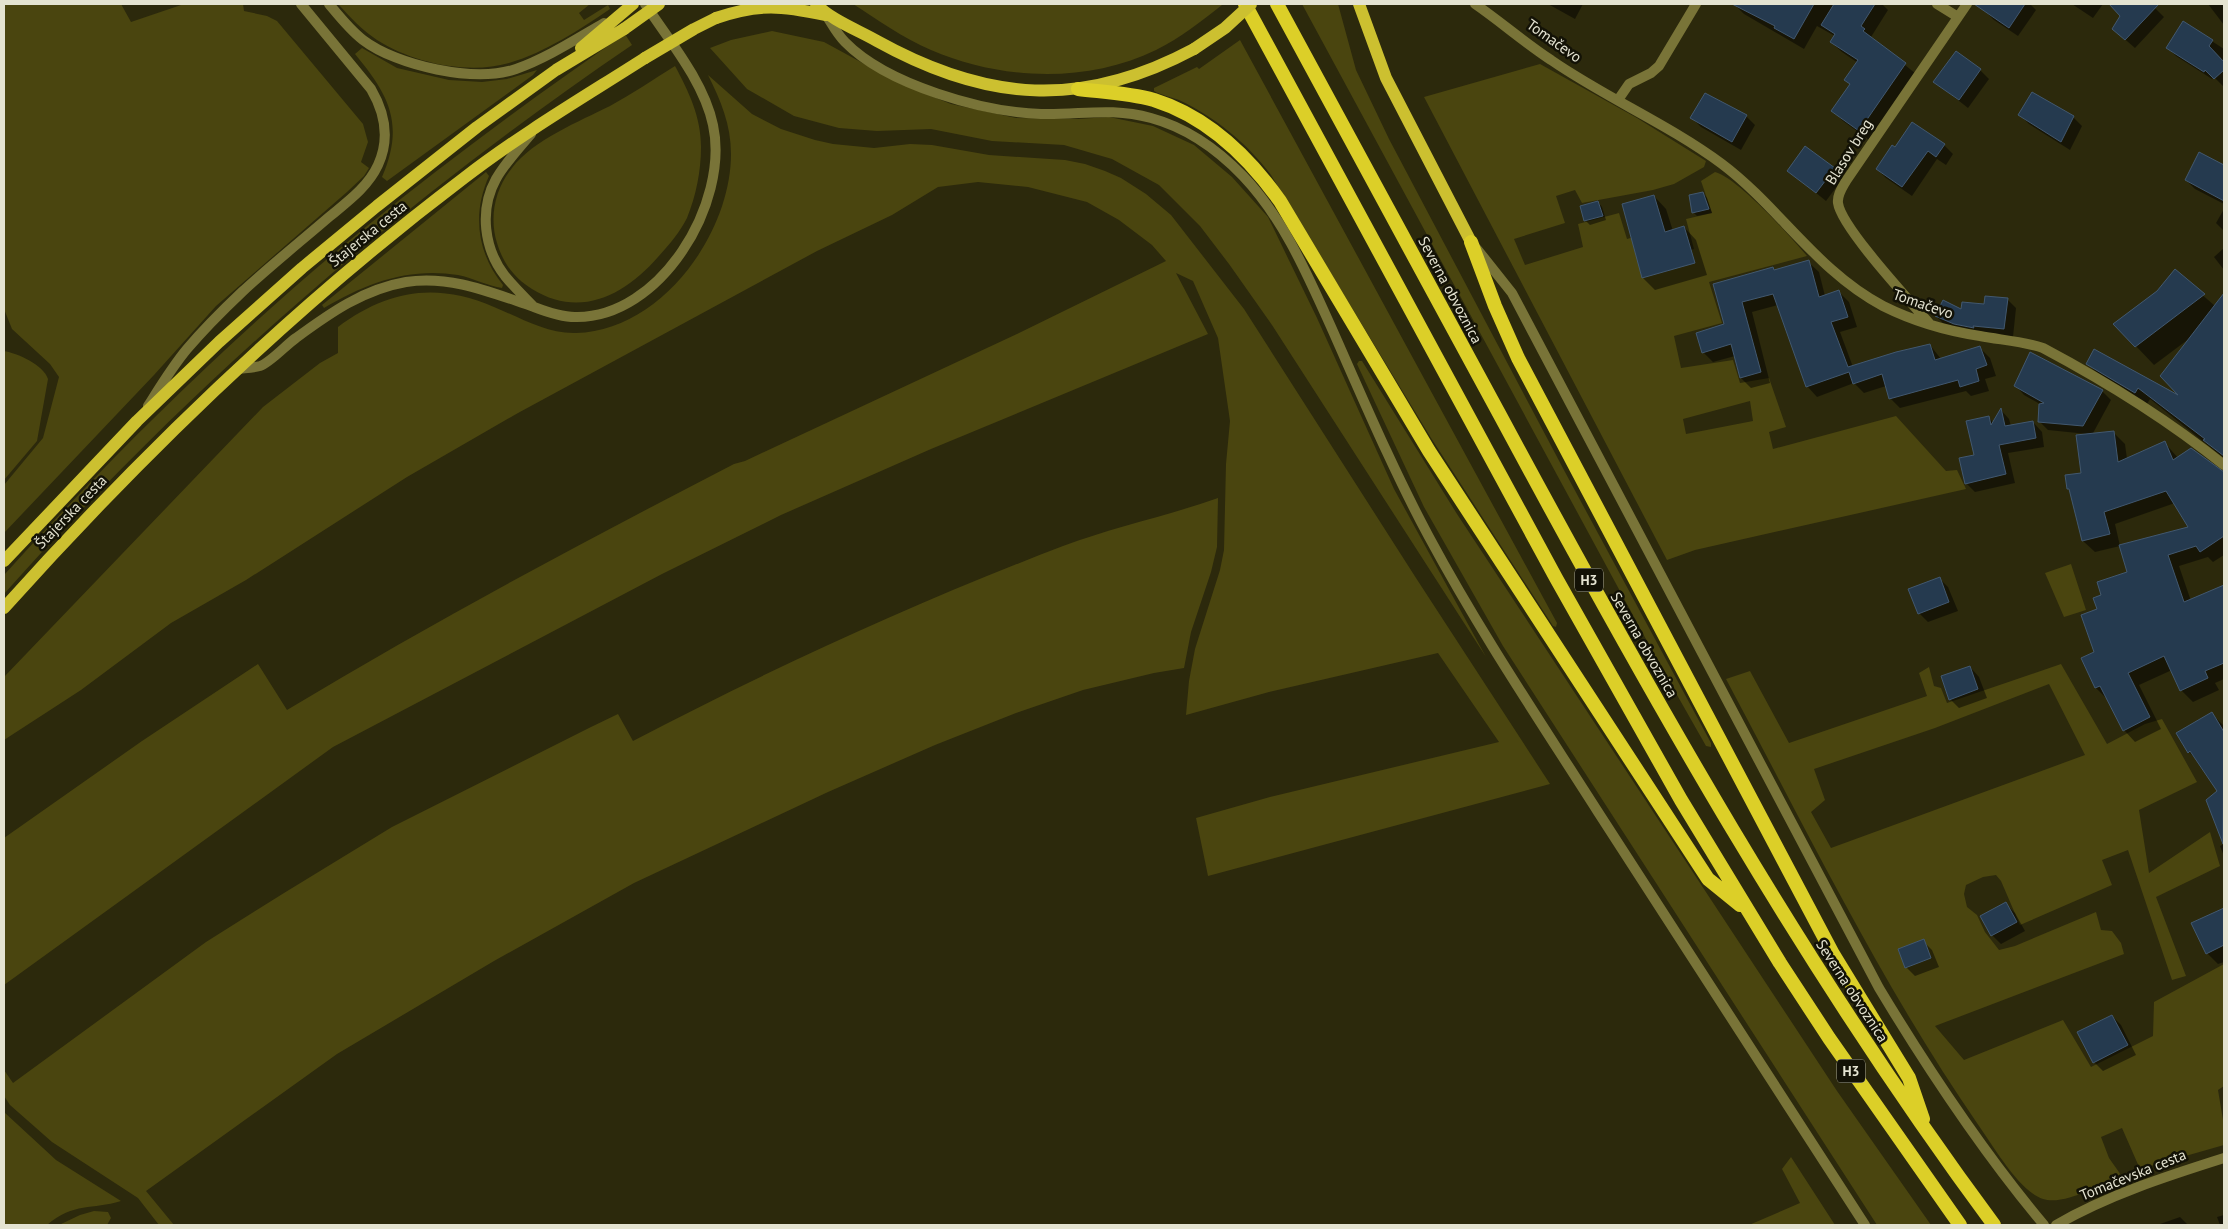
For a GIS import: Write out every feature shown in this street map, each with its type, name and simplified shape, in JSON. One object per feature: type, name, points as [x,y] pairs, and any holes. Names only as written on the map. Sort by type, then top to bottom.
[{"type":"highway","name":"H3","points":[[1245,4],[1561,586],[1681,800],[1749,912],[1863,1089],[1960,1225]]},
{"type":"highway","name":"Severna obvoznica","points":[[1277,4],[1585,573],[1726,822],[1806,952],[1930,1138],[1994,1225]]},
{"type":"highway","points":[[1078,89],[1153,100],[1179,110],[1223,137],[1244,155],[1262,176],[1280,201],[1360,339],[1429,451],[1708,879],[1749,912]]},
{"type":"highway","points":[[1471,242],[1494,306],[1518,358],[1832,954],[1909,1078],[1930,1138]]},
{"type":"main road","name":"Štajerska cesta","points":[[556,70],[633,4]]},
{"type":"main road","name":"Štajerska cesta","points":[[4,561],[137,421],[219,342],[344,232],[463,138],[556,70],[624,29],[659,4]]},
{"type":"main road","points":[[816,4],[826,15],[845,23],[908,57],[968,80],[1028,91],[1078,89],[1109,84],[1142,74],[1194,49],[1225,28],[1251,4]]},
{"type":"main road","points":[[1359,4],[1390,86],[1471,242]]},
{"type":"main road","name":"Štajerska cesta","points":[[4,608],[105,499],[236,369],[374,249],[465,177],[536,128],[646,58],[716,18],[751,8],[765,7],[797,9],[826,15]]},
{"type":"street","points":[[137,421],[185,351],[206,328],[243,292],[360,190],[378,165],[384,144],[385,129],[380,104],[371,89],[301,4]]},
{"type":"street","points":[[329,4],[363,40],[377,48],[422,67],[457,73],[483,73],[515,69],[542,57],[616,17]]},
{"type":"street","points":[[236,369],[262,366],[287,344],[354,299],[378,289],[404,283],[436,280],[457,283],[483,289],[560,316],[573,317],[599,315],[615,309],[645,291],[668,268],[688,243],[702,217],[711,187],[715,155],[711,118],[700,90],[645,4]]},
{"type":"street","name":"Tomačevo","points":[[1475,4],[1550,60],[1723,164],[1823,262],[1860,292],[1903,316],[1979,336],[2028,343],[2043,348],[2137,402],[2185,434],[2224,465]]},
{"type":"street","points":[[1618,100],[1630,84],[1660,66],[1696,4]]},
{"type":"street","points":[[1937,4],[1958,17]]},
{"type":"street","name":"Blasov breg","points":[[1930,324],[1859,241],[1843,216],[1838,203],[1839,194],[1966,4]]},
{"type":"street","points":[[826,15],[848,46],[868,60],[903,79],[944,96],[986,107],[1025,112],[1057,114],[1110,111],[1150,118],[1186,131],[1205,142],[1246,179],[1275,216],[1300,259],[1407,493],[1430,538],[1495,651],[1865,1225]]},
{"type":"street","points":[[535,308],[505,276],[493,257],[487,235],[486,214],[496,180],[536,128]]},
{"type":"street","points":[[1471,242],[1512,293],[1879,988],[1921,1056],[1978,1141],[2044,1225]]},
{"type":"street","name":"Tomačevska cesta","points":[[2056,1225],[2111,1198],[2182,1170],[2224,1158]]},
{"type":"shaded area","points":[[4,4],[121,4],[131,22],[184,4],[243,4],[244,11],[267,16],[277,21],[363,124],[368,142],[361,162],[369,168],[364,176],[347,192],[216,306],[154,375],[4,533],[4,485],[43,438],[59,377],[50,364],[12,329],[4,309]]},
{"type":"shaded area","points":[[338,4],[590,4],[579,13],[584,20],[608,5],[610,9],[536,53],[509,63],[476,68],[441,65],[424,61],[391,48],[366,32]]},
{"type":"shaded area","points":[[853,4],[1222,5],[1174,40],[1129,61],[1101,69],[1073,73],[1044,74],[1014,72],[958,60],[911,40]]},
{"type":"shaded area","points":[[1302,4],[1338,4],[1356,70],[1389,139],[1711,743],[1711,747],[1706,746],[1660,665]]},
{"type":"shaded area","points":[[772,31],[824,42],[901,84],[951,104],[1016,118],[1078,119],[1109,117],[1153,126],[1194,145],[1232,177],[1268,217],[1317,318],[1394,489],[1486,657],[1272,325],[1200,226],[1159,185],[1112,159],[1064,145],[992,141],[931,129],[877,131],[839,128],[794,116],[747,89],[710,48],[731,40]]},
{"type":"shaded area","points":[[625,34],[632,45],[546,105],[463,168],[301,300],[148,442],[4,594],[4,575],[46,529],[132,439],[268,311],[314,270],[426,179],[525,105]]},
{"type":"shaded area","points":[[1240,40],[1557,623],[1556,627],[1553,626],[1431,438],[1262,163],[1230,132],[1205,114],[1179,100],[1154,91],[1154,88],[1197,67],[1199,69]]},
{"type":"shaded area","points":[[362,48],[397,68],[449,80],[482,82],[507,79],[537,70],[533,75],[387,181],[382,177],[389,158],[393,126],[385,97],[355,54]]},
{"type":"shaded area","points":[[1540,64],[1637,118],[1706,161],[1704,167],[1674,184],[1653,190],[1582,203],[1575,190],[1556,196],[1565,223],[1514,239],[1525,265],[1583,247],[1578,224],[1619,213],[1627,239],[1652,232],[1660,258],[1694,249],[1686,219],[1712,213],[1701,181],[1715,172],[1725,177],[1750,196],[1807,256],[1709,282],[1722,323],[1674,336],[1681,368],[1733,360],[1740,383],[1769,378],[1786,427],[1769,432],[1773,449],[1896,416],[1946,471],[1957,470],[1966,489],[1695,550],[1667,560],[1424,97]],"holes":[[[1750,401],[1753,421],[1686,434],[1683,419]]]},
{"type":"shaded area","points":[[675,66],[693,105],[699,125],[701,147],[699,174],[695,192],[687,218],[681,228],[645,271],[616,292],[584,302],[567,302],[550,298],[532,289],[515,275],[506,263],[497,243],[494,223],[495,204],[506,176],[521,158],[544,140],[610,106]]},
{"type":"shaded area","points":[[708,75],[752,114],[781,129],[815,140],[833,144],[874,148],[910,144],[932,145],[989,155],[1065,160],[1085,164],[1121,178],[1146,194],[1171,215],[1244,309],[1550,784],[1208,876],[1196,818],[1270,797],[1499,742],[1438,653],[1269,692],[1186,715],[1189,681],[1195,649],[1220,570],[1224,550],[1226,464],[1230,421],[1218,338],[1193,281],[1176,273],[1208,334],[931,449],[781,515],[662,574],[333,747],[4,985],[4,838],[142,741],[258,664],[287,710],[397,645],[509,583],[734,464],[745,461],[1019,333],[1166,261],[1152,245],[1119,220],[1087,202],[1028,187],[978,182],[938,187],[892,215],[817,251],[518,413],[407,477],[246,580],[171,623],[81,690],[4,740],[4,677],[263,407],[320,363],[338,353],[338,327],[357,314],[394,298],[413,294],[452,294],[473,299],[544,328],[565,333],[576,333],[607,328],[636,315],[662,297],[685,273],[704,245],[719,215],[728,185],[731,143],[721,104]]},
{"type":"shaded area","points":[[486,172],[489,176],[480,205],[480,233],[487,260],[503,285],[502,288],[458,275],[422,273],[405,275],[372,284],[324,308],[322,305]]},
{"type":"shaded area","points":[[4,351],[23,357],[36,365],[48,379],[37,441],[4,480]]},
{"type":"shaded area","points":[[1359,361],[1362,361],[1457,514],[1837,1091],[1931,1225],[1877,1225],[1503,646],[1424,507],[1357,364]]},
{"type":"shaded area","points":[[1218,498],[1217,547],[1211,572],[1191,632],[1184,668],[1083,690],[1016,713],[935,745],[828,792],[634,883],[494,961],[337,1054],[146,1191],[174,1225],[159,1225],[138,1198],[52,1142],[10,1105],[4,1096],[4,1070],[13,1083],[206,942],[392,827],[591,727],[618,714],[633,741],[845,637],[1008,567],[1082,539]]},
{"type":"shaded area","points":[[2071,564],[2086,610],[2064,617],[2045,573]]},
{"type":"shaded area","points":[[2061,664],[2107,744],[2145,724],[2162,719],[2197,782],[2139,810],[2149,873],[2210,832],[2220,866],[2156,897],[2186,976],[2172,980],[2128,850],[2102,860],[2112,885],[2020,925],[2001,881],[1996,875],[1983,877],[1966,885],[1964,894],[1967,907],[1977,915],[1985,932],[1999,950],[2015,946],[2096,912],[2101,930],[2112,931],[2121,943],[2124,954],[1935,1026],[1964,1060],[2063,1020],[2091,1067],[2153,1036],[2154,1002],[2224,964],[2224,1086],[2218,1090],[2224,1126],[2224,1145],[2140,1169],[2122,1128],[2101,1137],[2109,1158],[2121,1175],[2083,1193],[2061,1199],[2043,1199],[2025,1187],[2016,1178],[1992,1145],[1943,1072],[1877,962],[1726,679],[1750,671],[1789,743],[1927,696],[1919,673],[1929,667],[1934,686],[1941,688],[1947,703]],"holes":[[[2049,684],[2085,755],[1831,848],[1811,812],[1825,800],[1814,769],[1935,728]]]},
{"type":"shaded area","points":[[4,1112],[56,1160],[121,1201],[75,1210],[66,1213],[47,1225],[4,1225]]},
{"type":"shaded area","points":[[1791,1157],[1835,1225],[1749,1225],[1800,1203],[1782,1169]]},
{"type":"shaded area","points":[[94,1211],[108,1212],[111,1218],[107,1225],[59,1225],[80,1215]]},
{"type":"building","points":[[1732,4],[1814,4],[1794,39],[1774,28],[1775,26]]},
{"type":"building","points":[[1834,4],[1875,4],[1861,26],[1865,29],[1863,31],[1906,63],[1859,131],[1831,111],[1850,84],[1844,80],[1858,60],[1830,42],[1835,34],[1821,25]]},
{"type":"building","points":[[1974,4],[2025,4],[2009,28]]},
{"type":"building","points":[[2109,4],[2159,4],[2125,40],[2112,29],[2120,16]]},
{"type":"building","points":[[2183,21],[2213,40],[2209,46],[2224,62],[2224,70],[2214,79],[2205,70],[2204,72],[2166,48]]},
{"type":"building","points":[[1956,51],[1981,69],[1959,100],[1933,82]]},
{"type":"building","points":[[2032,92],[2074,116],[2061,142],[2018,115]]},
{"type":"building","points":[[1705,93],[1747,115],[1732,142],[1690,118]]},
{"type":"building","points":[[1912,122],[1945,144],[1936,157],[1928,151],[1902,187],[1876,169],[1892,145],[1895,147]]},
{"type":"building","points":[[1805,146],[1835,168],[1816,193],[1787,171]]},
{"type":"building","points":[[2199,152],[2224,165],[2224,201],[2185,180]]},
{"type":"building","points":[[1703,192],[1709,209],[1692,213],[1689,195]]},
{"type":"building","points":[[1654,195],[1665,232],[1684,226],[1695,263],[1642,278],[1622,204]]},
{"type":"building","points":[[1598,201],[1603,216],[1584,221],[1580,206]]},
{"type":"building","points":[[1809,260],[1819,297],[1839,290],[1848,317],[1831,322],[1848,367],[1930,344],[1935,360],[1980,346],[1987,365],[1976,369],[1979,381],[1960,387],[1958,380],[1889,399],[1882,374],[1853,384],[1849,372],[1806,387],[1773,294],[1742,302],[1761,372],[1740,378],[1731,344],[1702,353],[1696,333],[1724,324],[1713,284],[1773,267],[1774,270]]},
{"type":"building","points":[[2175,269],[2205,294],[2135,347],[2113,324],[2157,291]]},
{"type":"building","points":[[2224,293],[2224,456],[2203,440],[2205,439],[2138,388],[2135,393],[2086,364],[2094,349],[2178,395],[2160,376]]},
{"type":"building","points":[[1985,296],[2008,298],[2004,329],[1973,326],[1974,328],[1954,324],[1935,316],[1943,300],[1961,309],[1962,302],[1984,304]]},
{"type":"building","points":[[2030,352],[2103,390],[2083,426],[2038,422],[2039,404],[2044,403],[2014,386]]},
{"type":"building","points":[[2001,408],[2005,426],[2033,421],[2036,438],[1999,445],[2006,474],[1965,484],[1959,458],[1974,455],[1966,421],[1989,416],[1991,425]]},
{"type":"building","points":[[2114,431],[2118,462],[2165,441],[2173,460],[2191,448],[2224,472],[2224,536],[2200,552],[2196,546],[2168,555],[2184,602],[2224,585],[2224,663],[2205,671],[2208,678],[2180,691],[2164,656],[2128,673],[2150,717],[2123,731],[2100,686],[2095,688],[2081,658],[2094,652],[2081,615],[2097,609],[2093,598],[2101,595],[2097,582],[2127,572],[2119,545],[2188,527],[2166,491],[2104,512],[2110,534],[2082,541],[2069,489],[2067,489],[2065,475],[2081,473],[2076,435]]},
{"type":"building","points":[[1940,577],[1949,602],[1918,614],[1908,589]]},
{"type":"building","points":[[1970,666],[1978,689],[1949,700],[1941,676]]},
{"type":"building","points":[[2212,712],[2224,732],[2223,844],[2206,800],[2217,791],[2190,751],[2188,753],[2176,733]]},
{"type":"building","points":[[2006,902],[2017,922],[1991,936],[1980,916]]},
{"type":"building","points":[[2224,908],[2224,945],[2206,954],[2191,923]]},
{"type":"building","points":[[1924,939],[1931,958],[1905,968],[1898,949]]},
{"type":"building","points":[[2112,1015],[2128,1045],[2093,1063],[2077,1032]]}]
